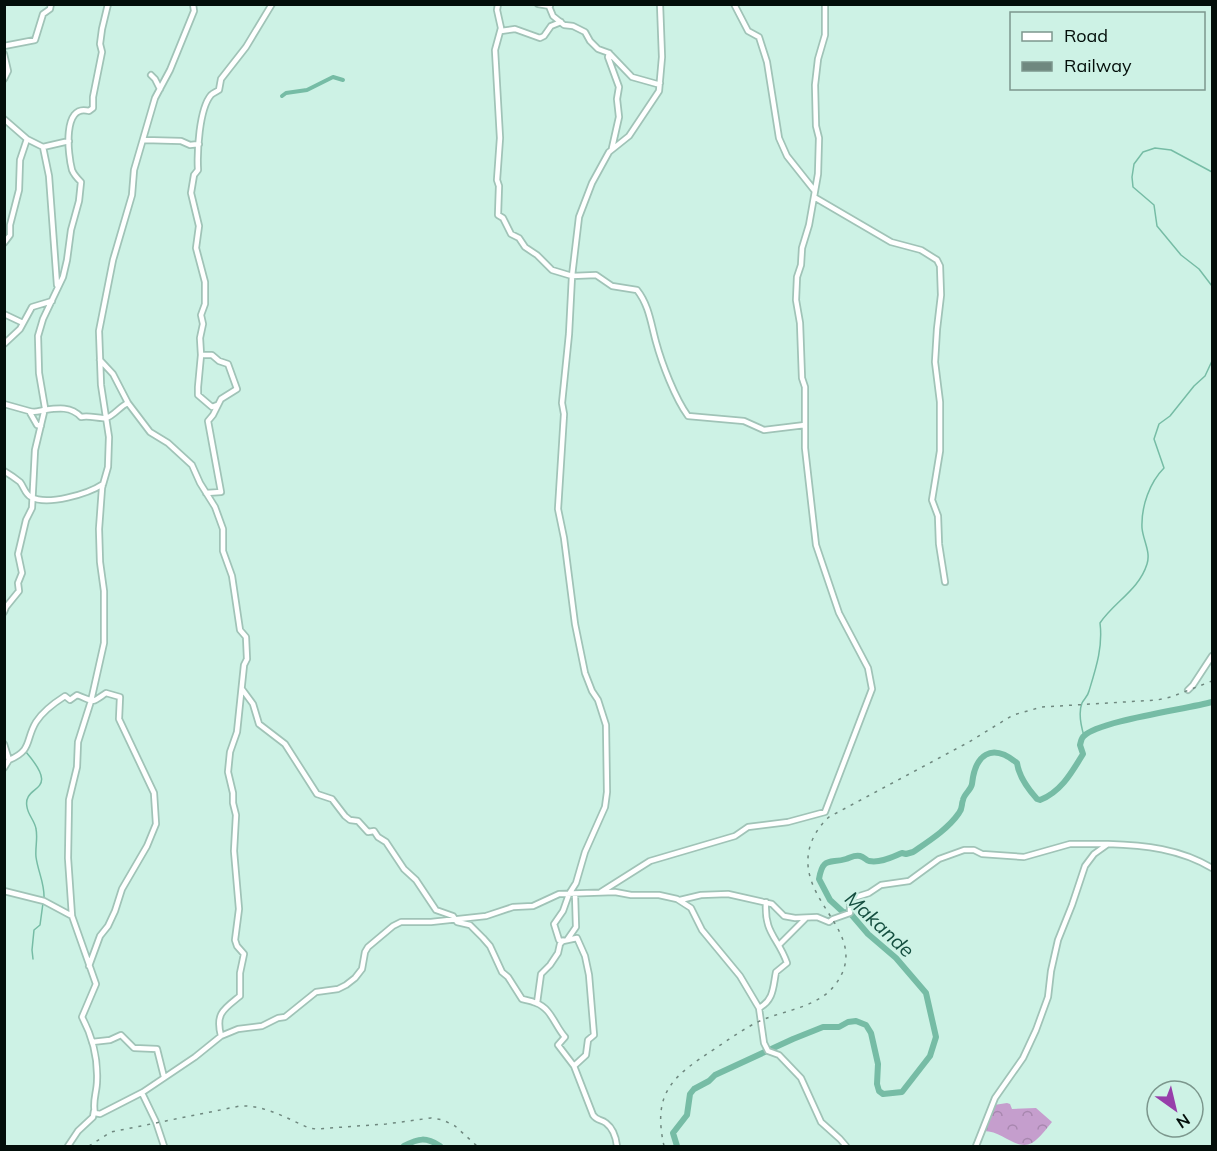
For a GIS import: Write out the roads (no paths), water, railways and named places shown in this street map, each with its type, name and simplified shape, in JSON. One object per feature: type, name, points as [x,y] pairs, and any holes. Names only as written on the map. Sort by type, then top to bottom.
[{"type":"street","points":[[4,46],[35,40],[43,14],[50,9],[51,4]]},
{"type":"street","points":[[4,612],[18,591],[22,573],[18,554],[26,520],[32,508],[35,450],[45,410],[39,373],[39,336],[43,319],[68,260],[71,230],[79,201],[81,182],[71,169],[70,121],[77,112],[83,109],[89,111],[93,108],[102,52],[100,44],[102,29],[108,4]]},
{"type":"street","points":[[68,1146],[93,1114],[97,1080],[92,1042],[82,1017],[96,986],[72,916],[68,865],[69,800],[77,767],[78,742],[91,701],[104,643],[104,591],[99,534],[109,449],[109,430],[100,360],[101,318],[119,232],[132,195],[134,170],[155,98],[170,70],[194,11],[194,4]]},
{"type":"street","points":[[217,405],[212,407],[208,405],[198,394],[200,338],[203,324],[201,315],[205,304],[205,282],[196,248],[199,226],[191,193],[194,175],[198,170],[200,127],[210,96],[219,90],[221,79],[246,47],[272,4]]},
{"type":"street","points":[[498,4],[501,31],[495,50],[500,138],[497,180],[499,186],[498,215],[503,218],[511,234],[519,238],[525,247],[552,270],[572,276],[596,275],[612,286],[637,290],[645,303],[659,353],[680,403],[688,416],[744,421],[764,430],[805,425]]},
{"type":"street","points":[[538,4],[549,5],[553,16],[564,25],[579,28],[598,49],[609,53],[632,77],[660,83]]},
{"type":"street","points":[[565,941],[558,939],[554,924],[563,911],[568,894],[576,882],[585,852],[605,807],[607,772],[606,725],[598,700],[585,673],[575,624],[558,509],[564,414],[562,403],[569,340],[572,276],[579,217],[592,183],[609,152],[629,136],[659,91],[662,57],[660,4]]},
{"type":"street","points":[[734,4],[748,31],[759,37],[767,62],[779,138],[787,156],[814,190]]},
{"type":"street","points":[[601,892],[650,861],[735,836],[746,828],[788,822],[823,813],[827,810],[857,726],[870,701],[873,689],[868,668],[839,613],[816,545],[805,425],[805,387],[802,378],[797,277],[817,178],[819,138],[816,126],[815,85],[818,59],[825,35],[825,4]]},
{"type":"street","points":[[501,31],[515,29],[540,38],[551,26],[561,22]]},
{"type":"street","points":[[609,53],[608,57],[614,68],[619,87],[616,99],[619,117],[612,149]]},
{"type":"street","points":[[4,54],[6,71],[4,79]]},
{"type":"street","points":[[151,75],[160,89]]},
{"type":"street","points":[[4,118],[24,133],[27,139],[44,147],[69,141]]},
{"type":"street","points":[[616,131],[622,135],[624,140]]},
{"type":"street","points":[[4,243],[10,235],[9,225],[19,190],[20,160],[27,139]]},
{"type":"street","points":[[144,140],[199,144]]},
{"type":"street","points":[[44,147],[49,176],[57,288]]},
{"type":"street","points":[[814,197],[891,242],[921,250],[938,260],[941,295],[935,362],[940,402],[940,451],[932,500],[938,516],[939,544],[945,582]]},
{"type":"street","points":[[4,344],[23,323],[32,307],[52,301]]},
{"type":"street","points":[[4,314],[23,323]]},
{"type":"street","points":[[201,356],[212,355],[228,364],[237,388],[221,399],[208,421],[221,492],[206,493]]},
{"type":"street","points":[[100,360],[113,374],[128,404],[150,432],[168,443],[192,465],[215,507],[223,529],[223,551],[232,576],[240,630],[246,637],[247,659],[244,665],[238,706],[237,734],[230,752],[228,772],[234,794],[233,803],[236,815],[234,850],[239,909],[235,940],[238,948],[244,954],[240,973],[240,996],[221,1011],[218,1024],[221,1035]]},
{"type":"street","points":[[4,404],[34,413],[69,408],[81,417],[106,418],[121,406],[128,404]]},
{"type":"street","points":[[29,411],[37,425],[41,426]]},
{"type":"street","points":[[4,471],[22,484],[31,498],[45,501],[93,491],[104,484]]},
{"type":"street","points":[[1188,690],[1212,656]]},
{"type":"street","points":[[242,689],[253,704],[259,724],[285,744],[317,794],[332,800],[345,816],[361,823],[368,832],[375,832],[386,842],[436,910],[452,915],[457,922],[470,925],[490,946],[502,972],[508,977],[522,999],[537,1003],[550,1014],[565,1036],[558,1045],[574,1066],[593,1115],[597,1120],[605,1122],[612,1130],[617,1146]]},
{"type":"street","points":[[4,768],[9,760],[25,750],[35,723],[56,701],[65,696],[70,700],[77,695],[91,701],[99,700],[105,693],[120,697],[119,719],[154,793],[156,822],[147,846],[122,889],[115,911],[100,936],[89,966]]},
{"type":"street","points":[[4,744],[9,760]]},
{"type":"street","points":[[680,900],[716,893],[728,894],[766,902],[776,907],[783,915],[817,917],[830,922],[850,914],[850,904],[853,898],[881,885],[911,880],[939,859],[971,849],[982,854],[1024,857],[1070,844],[1141,845],[1163,848],[1212,868]]},
{"type":"street","points":[[975,1146],[995,1098],[1023,1058],[1036,1030],[1048,997],[1058,940],[1085,866],[1094,854],[1108,844]]},
{"type":"street","points":[[4,891],[44,901],[72,916]]},
{"type":"street","points":[[93,1114],[100,1114],[142,1093],[188,1062],[221,1035],[238,1029],[262,1026],[285,1017],[314,993],[338,989],[350,983],[362,969],[366,950],[396,924],[406,921],[431,922],[486,916],[510,907],[534,906],[559,894],[601,892],[659,895],[680,900],[691,908],[702,930],[740,976],[759,1008],[764,1043],[768,1051],[779,1055],[801,1078],[821,1122],[846,1146]]},
{"type":"street","points":[[565,941],[576,927],[575,894]]},
{"type":"street","points":[[759,1008],[767,1004],[771,998],[776,972],[786,964],[779,945],[767,926],[766,902]]},
{"type":"street","points":[[779,945],[806,918]]},
{"type":"street","points":[[537,1003],[541,974],[550,966],[558,953],[560,944],[577,938],[585,956],[589,975],[594,1035],[588,1040],[586,1054],[574,1066]]},
{"type":"street","points":[[92,1042],[110,1040],[121,1035],[134,1048],[157,1049],[164,1077]]},
{"type":"street","points":[[142,1093],[156,1122],[164,1146]]},
{"type":"waterway","points":[[282,96],[286,93],[307,90],[333,77],[343,80]]},
{"type":"waterway","points":[[1212,172],[1171,150],[1155,148],[1143,152],[1134,164],[1132,177],[1133,187],[1154,205],[1157,226],[1181,255],[1199,269],[1212,286]]},
{"type":"waterway","points":[[1084,736],[1080,711],[1088,693],[1098,657],[1101,641],[1100,623],[1132,589],[1143,573],[1148,560],[1142,528],[1143,511],[1151,487],[1164,468],[1154,439],[1159,424],[1170,416],[1205,376],[1212,361]]},
{"type":"waterway","name":"Makande","points":[[677,1146],[673,1133],[687,1115],[690,1094],[694,1089],[715,1075],[823,1027],[839,1027],[856,1021],[866,1025],[871,1033],[878,1064],[877,1084],[879,1091],[883,1094],[902,1092],[930,1056],[936,1037],[926,993],[896,958],[868,934],[850,913],[843,912],[830,900],[819,879],[825,864],[856,856],[869,861],[878,861],[913,852],[955,819],[971,786],[977,766],[986,755],[999,753],[1017,763],[1024,782],[1040,800],[1060,787],[1070,774],[1083,754],[1080,745],[1082,739],[1092,731],[1124,720],[1212,702]]},
{"type":"waterway","points":[[26,752],[41,775],[41,782],[30,794],[27,807],[36,829],[36,857],[44,899]]},
{"type":"waterway","points":[[33,959],[34,930],[40,925],[43,903]]},
{"type":"waterway","name":"Makande","points":[[404,1146],[422,1140],[431,1141],[440,1146]]},
{"type":"railway","points":[[664,1146],[661,1112],[669,1087],[677,1077],[701,1058],[750,1026],[820,998],[835,985],[845,966],[845,949],[840,932],[820,900],[812,883],[808,864],[811,843],[816,832],[829,817],[969,742],[1013,715],[1042,707],[1157,700],[1212,681]]},
{"type":"railway","points":[[89,1146],[111,1132],[240,1106],[267,1110],[316,1129],[431,1118],[443,1120],[455,1126],[477,1146]]}]
